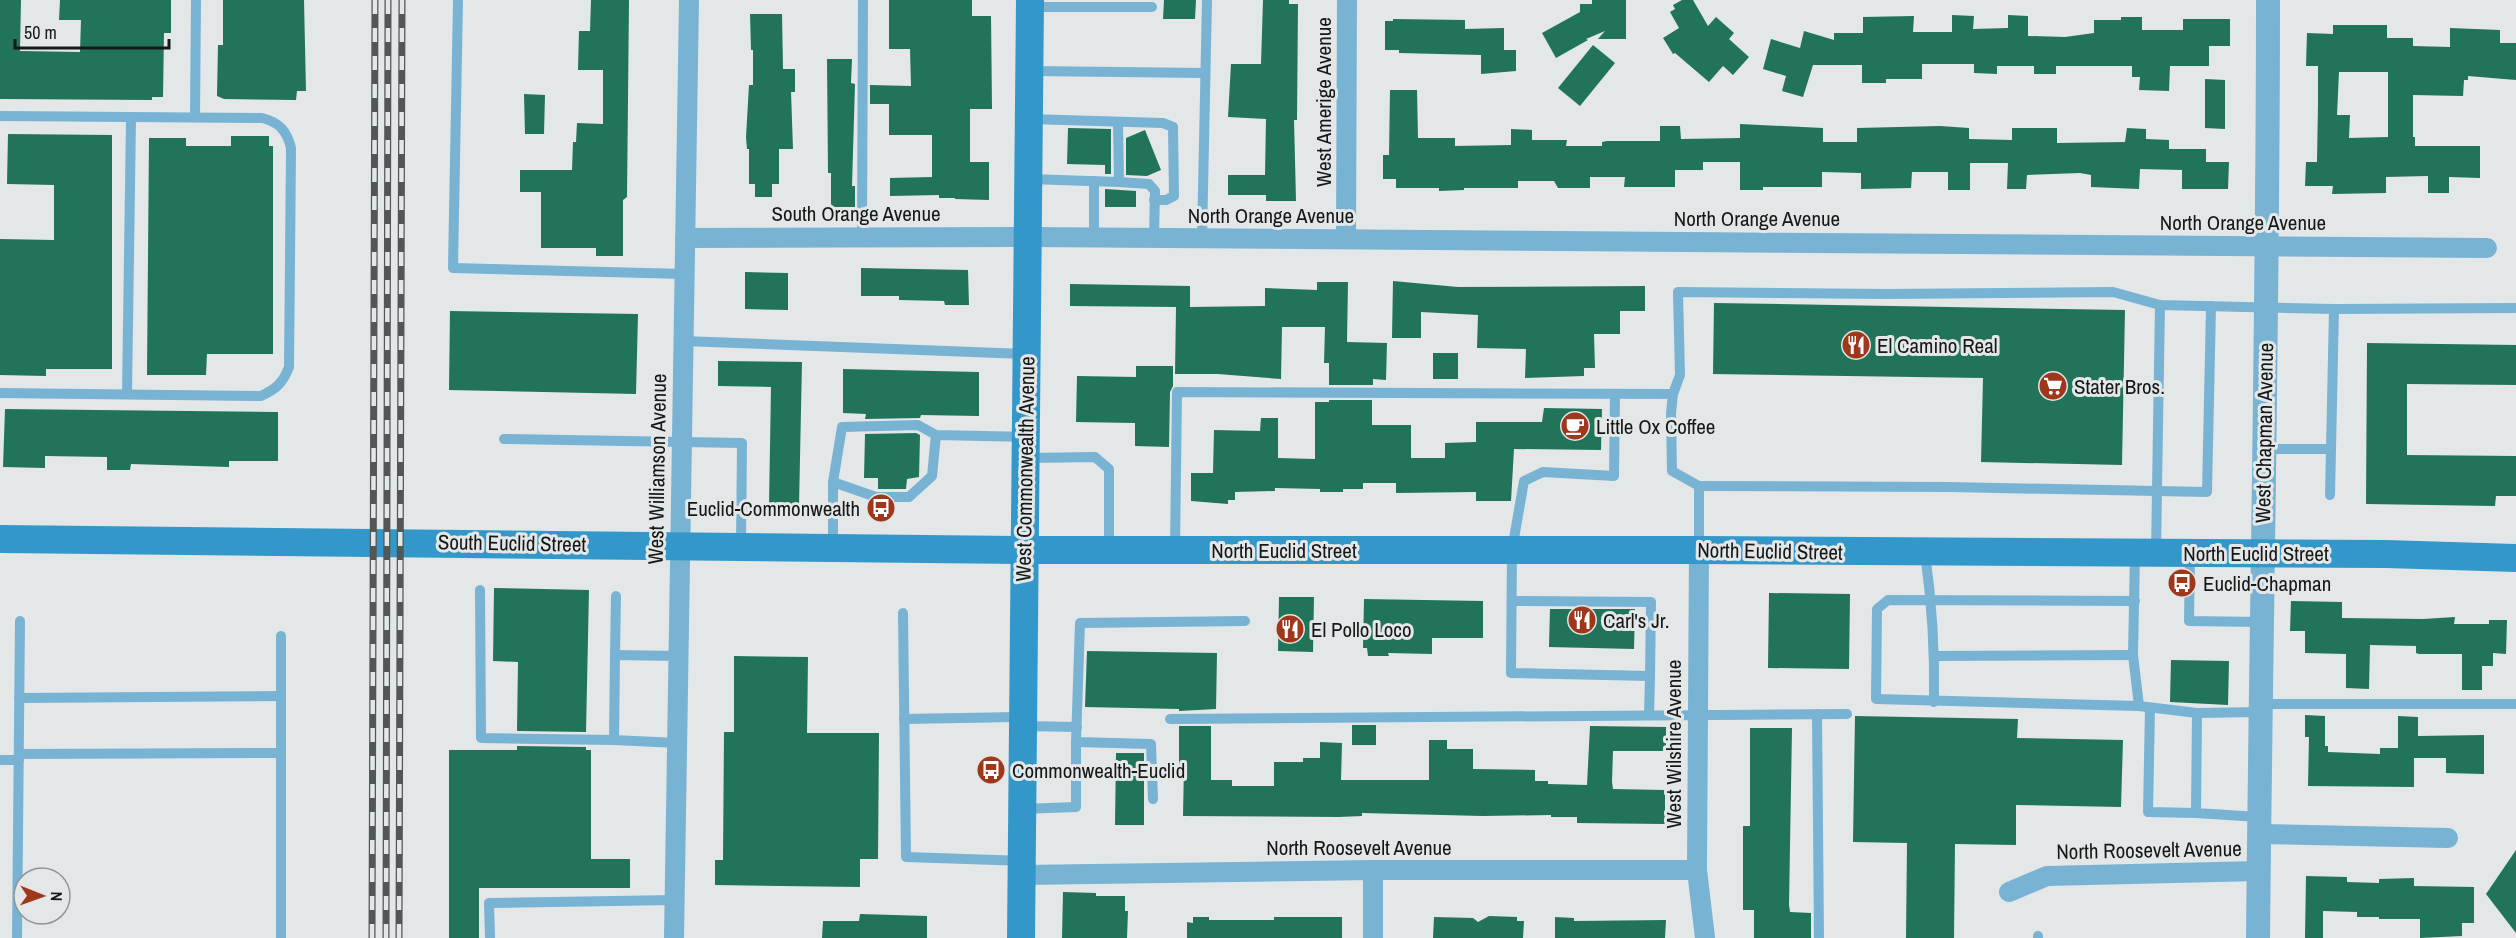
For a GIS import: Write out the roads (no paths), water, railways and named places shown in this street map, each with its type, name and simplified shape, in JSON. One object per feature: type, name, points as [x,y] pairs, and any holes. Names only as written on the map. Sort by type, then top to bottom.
[{"type":"main road","name":"West Commonwealth Avenue","points":[[1021,938],[1030,3]]},
{"type":"main road","name":"South Euclid Street","points":[[0,539],[1024,550]]},
{"type":"main road","name":"North Euclid Street","points":[[1024,550],[2262,553],[2516,558]]},
{"type":"street","name":"West Williamson Avenue","points":[[674,938],[689,0]]},
{"type":"street","name":"West Amerige Avenue","points":[[1346,239],[1347,0]]},
{"type":"street","name":"West Chapman Avenue","points":[[2258,938],[2268,246],[2268,0]]},
{"type":"street","name":"South Orange Avenue","points":[[685,237],[1027,237]]},
{"type":"street","name":"North Orange Avenue","points":[[1027,237],[2487,248]]},
{"type":"street","name":"West Wilshire Avenue","points":[[1699,550],[1696,870],[1705,938]]},
{"type":"street","name":"North Roosevelt Avenue","points":[[2259,825],[2448,838]]},
{"type":"street","name":"North Roosevelt Avenue","points":[[1022,868],[1696,870]]},
{"type":"street","points":[[1373,870],[1373,938]]},
{"type":"street","name":"North Roosevelt Avenue","points":[[2008,892],[2047,876],[2259,871]]},
{"type":"lane","points":[[195,117],[196,0]]},
{"type":"lane","points":[[458,0],[453,268],[685,274]]},
{"type":"lane","points":[[862,237],[863,0]]},
{"type":"lane","points":[[1202,238],[1207,0]]},
{"type":"lane","points":[[1030,3],[1152,7]]},
{"type":"lane","points":[[1029,72],[1205,73]]},
{"type":"lane","points":[[0,116],[262,118],[273,120],[289,137],[291,148],[289,367],[284,380],[274,390],[261,396],[0,393]]},
{"type":"lane","points":[[127,394],[131,117]]},
{"type":"lane","points":[[1029,119],[1162,123],[1173,127],[1174,196],[1166,200],[1154,200]]},
{"type":"lane","points":[[1118,122],[1119,182]]},
{"type":"lane","points":[[1028,179],[1149,184],[1155,191],[1154,238]]},
{"type":"lane","points":[[1094,181],[1094,237]]},
{"type":"lane","points":[[2211,306],[2207,492],[1949,487],[1699,486],[1672,471],[1671,413],[1673,394],[1680,375],[1678,292],[1886,294],[2113,292],[2160,305],[2267,307],[2334,309],[2516,308]]},
{"type":"lane","points":[[2160,305],[2157,491],[2134,601],[2133,655],[2144,707],[2148,812],[2196,813],[2259,825]]},
{"type":"lane","points":[[2330,495],[2334,309]]},
{"type":"lane","points":[[683,341],[1026,354]]},
{"type":"lane","points":[[1175,550],[1177,392],[1673,394]]},
{"type":"lane","points":[[1615,394],[1614,476],[1543,472],[1524,481],[1512,550],[1511,673],[1650,676]]},
{"type":"lane","points":[[833,547],[833,482],[842,427],[918,425],[936,435],[1095,457],[1109,469],[1109,550]]},
{"type":"lane","points":[[833,482],[876,497],[909,497],[932,476],[936,435]]},
{"type":"lane","points":[[504,439],[742,443],[741,546]]},
{"type":"lane","points":[[2264,449],[2331,449]]},
{"type":"lane","points":[[1699,486],[1699,550]]},
{"type":"lane","points":[[1925,553],[1932,601],[1935,656],[1934,702]]},
{"type":"lane","points":[[2190,553],[2189,621],[2261,622]]},
{"type":"lane","points":[[480,590],[481,738],[677,743]]},
{"type":"lane","points":[[614,740],[615,596]]},
{"type":"lane","points":[[2134,601],[1888,600],[1877,609],[1876,699],[2144,707],[2198,713],[2260,708],[2516,704]]},
{"type":"lane","points":[[1512,601],[1651,602],[1649,716]]},
{"type":"lane","points":[[903,613],[906,857],[1022,868]]},
{"type":"lane","points":[[17,938],[20,621]]},
{"type":"lane","points":[[1022,809],[1076,807],[1080,623],[1245,621]]},
{"type":"lane","points":[[281,636],[281,938]]},
{"type":"lane","points":[[615,655],[678,656]]},
{"type":"lane","points":[[1935,656],[2133,655]]},
{"type":"lane","points":[[19,698],[281,696]]},
{"type":"lane","points":[[2196,813],[2198,713]]},
{"type":"lane","points":[[1817,714],[1819,938]]},
{"type":"lane","points":[[1170,719],[1847,714]]},
{"type":"lane","points":[[904,719],[1023,722],[1077,727]]},
{"type":"lane","points":[[1076,742],[1151,744],[1153,799]]},
{"type":"lane","points":[[0,760],[281,753]]},
{"type":"lane","points":[[490,938],[489,903],[674,900]]},
{"type":"railway","points":[[372,938],[375,0]]},
{"type":"railway","points":[[386,938],[388,0]]},
{"type":"railway","points":[[399,938],[402,0]]},
{"type":"place","name":"El Camino Real","points":[[1856,345]]},
{"type":"place","name":"Stater Bros.","points":[[2053,386]]},
{"type":"place","name":"Little Ox Coffee","points":[[1575,426]]},
{"type":"place","name":"Euclid-Commonwealth","points":[[881,508]]},
{"type":"place","name":"Euclid-Chapman","points":[[2182,583]]},
{"type":"place","name":"Carl's Jr.","points":[[1582,620]]},
{"type":"place","name":"El Pollo Loco","points":[[1290,629]]},
{"type":"place","name":"Commonwealth-Euclid","points":[[991,770]]}]
